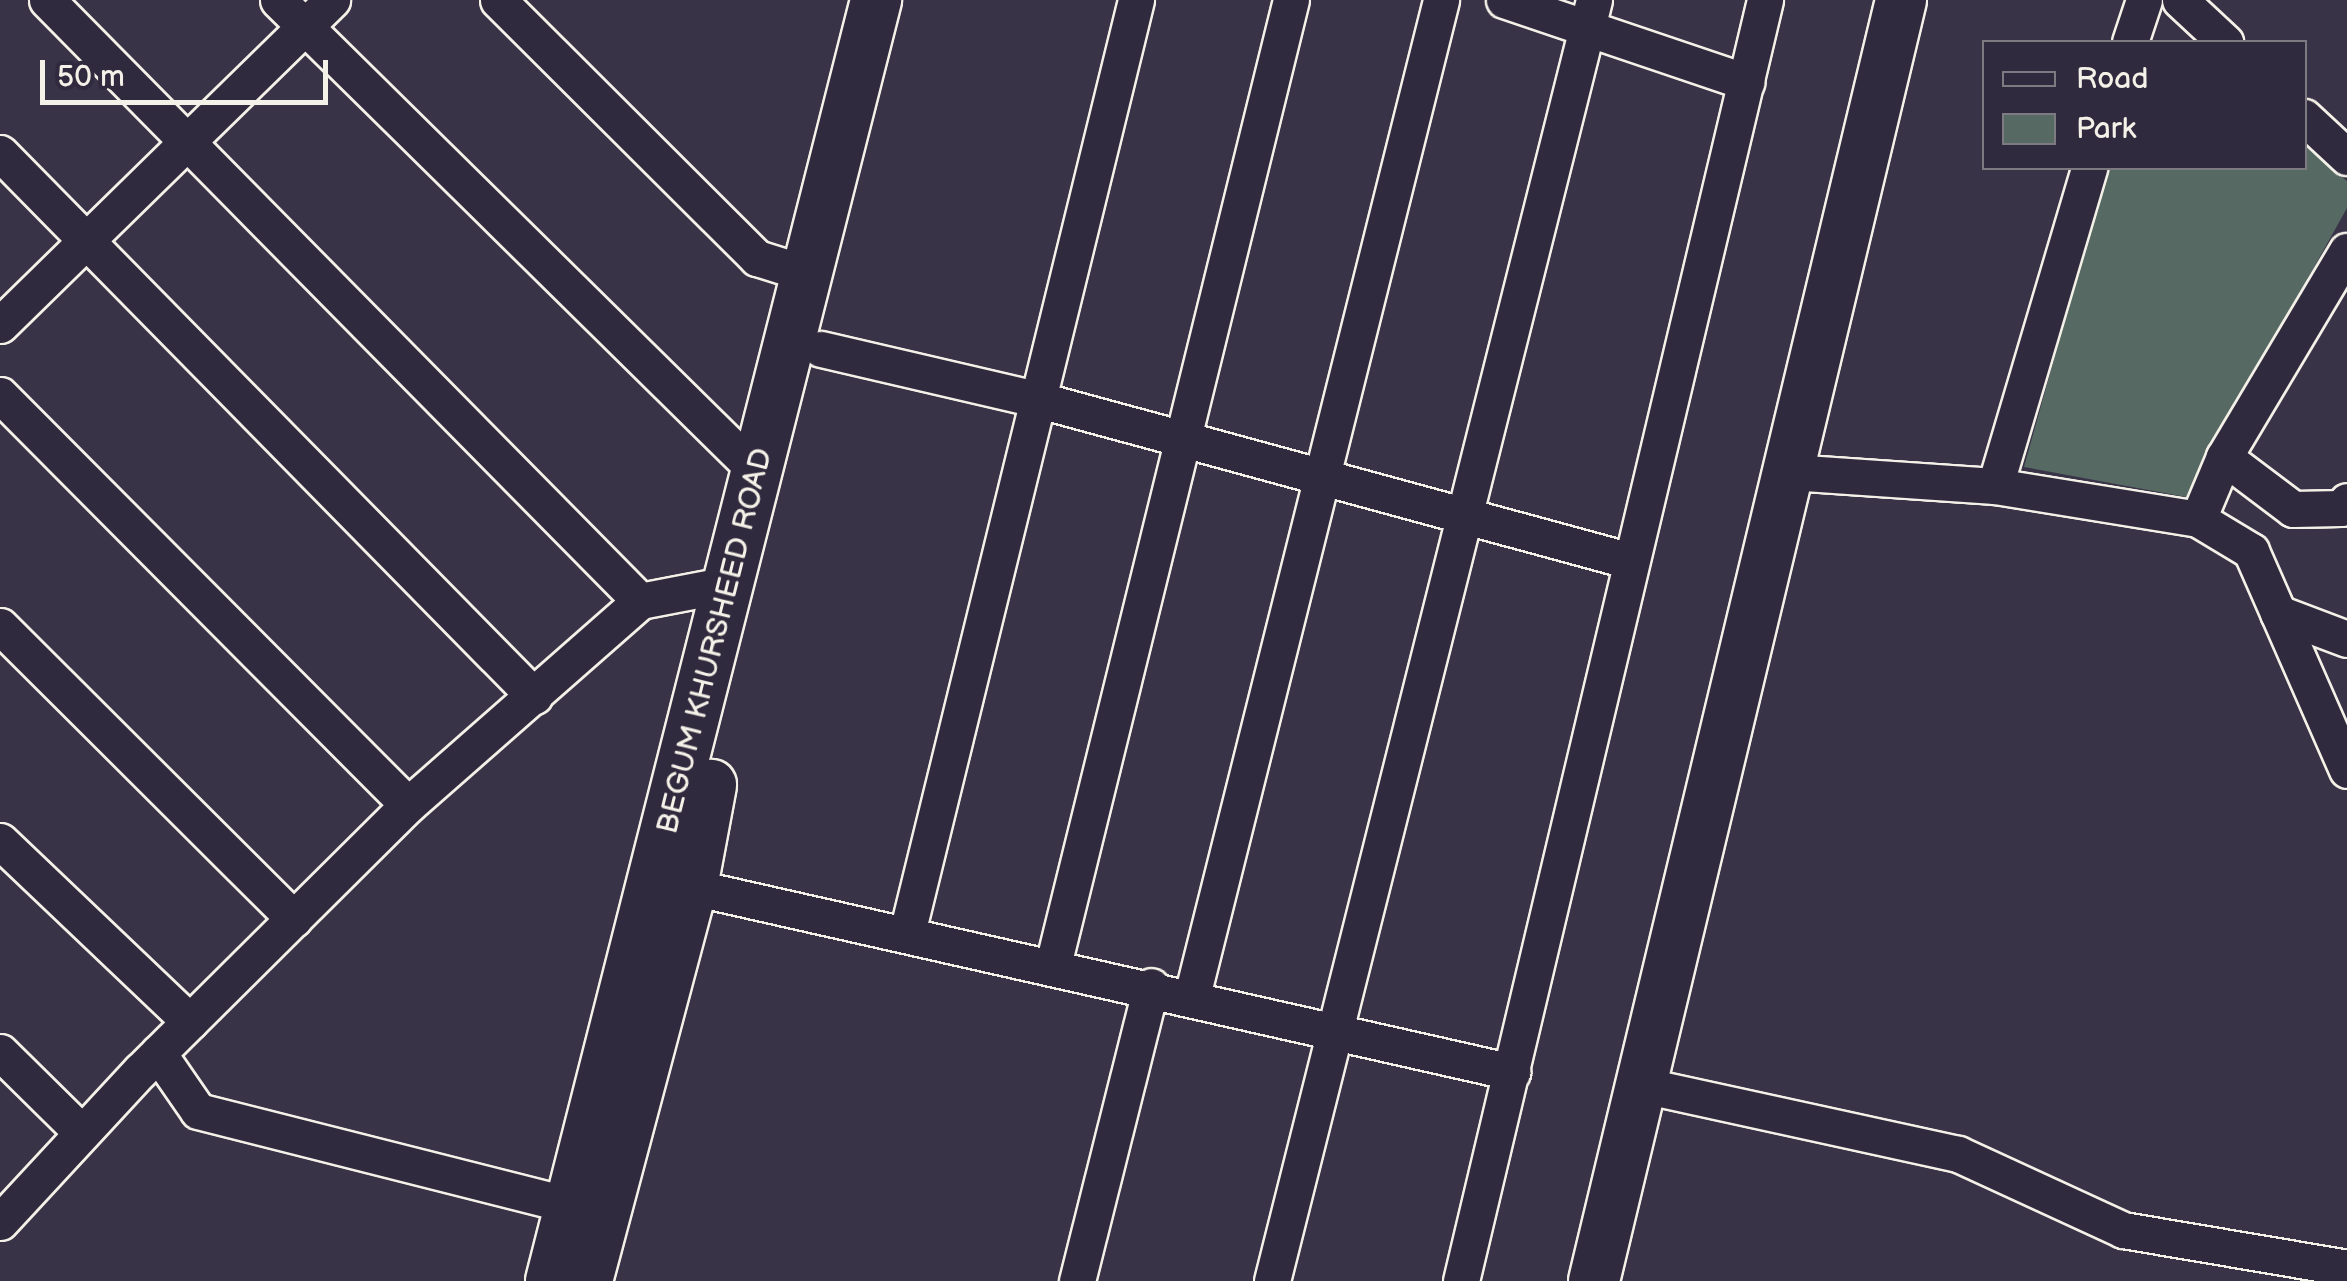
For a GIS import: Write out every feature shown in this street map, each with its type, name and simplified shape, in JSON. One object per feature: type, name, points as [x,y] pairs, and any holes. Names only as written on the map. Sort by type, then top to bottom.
[{"type":"main road","name":"BEGUM KHURSHEED ROAD","points":[[551,1281],[876,0]]},
{"type":"main road","name":"BEGUM KHURSHEED ROAD","points":[[587,1281],[692,887],[910,0]]},
{"type":"main road","points":[[1594,1281],[1900,0]]},
{"type":"street","points":[[47,0],[640,602]]},
{"type":"street","points":[[278,0],[757,472]]},
{"type":"street","points":[[0,325],[332,0]]},
{"type":"street","points":[[498,0],[757,258],[808,274]]},
{"type":"street","points":[[908,933],[1136,0]]},
{"type":"street","points":[[1053,965],[1292,0]]},
{"type":"street","points":[[1192,996],[1442,0]]},
{"type":"street","points":[[1504,0],[1590,15],[1746,82]]},
{"type":"street","points":[[1460,1281],[1765,0]]},
{"type":"street","points":[[2131,40],[2144,0]]},
{"type":"street","points":[[2180,0],[2224,40]]},
{"type":"street","points":[[1272,1281],[1590,15]]},
{"type":"street","points":[[0,154],[534,696]]},
{"type":"street","points":[[1996,486],[2088,170]]},
{"type":"street","points":[[2198,518],[2224,457],[2347,250]]},
{"type":"street","points":[[821,350],[1036,399],[1180,442],[1320,474],[1631,561]]},
{"type":"street","points":[[0,395],[408,805]]},
{"type":"street","points":[[2224,457],[2293,508],[2341,508],[2347,501]]},
{"type":"street","points":[[1790,472],[1996,486],[2198,518],[2251,551],[2347,770]]},
{"type":"street","points":[[0,1222],[158,1053],[408,805],[640,602],[728,584]]},
{"type":"street","points":[[2278,613],[2347,640]]},
{"type":"street","points":[[0,626],[294,918]]},
{"type":"street","points":[[0,841],[190,1022]]},
{"type":"street","points":[[692,887],[1150,986],[1512,1072]]},
{"type":"street","points":[[1077,1281],[1150,986]]},
{"type":"street","points":[[0,1052],[82,1133]]},
{"type":"street","points":[[158,1053],[198,1111],[570,1205]]},
{"type":"street","points":[[1642,1085],[1958,1154],[2123,1230],[2327,1271]]},
{"type":"green space","points":[[2307,148],[2347,181],[2347,208],[2186,497],[2024,467],[2106,170],[2307,170]]}]
